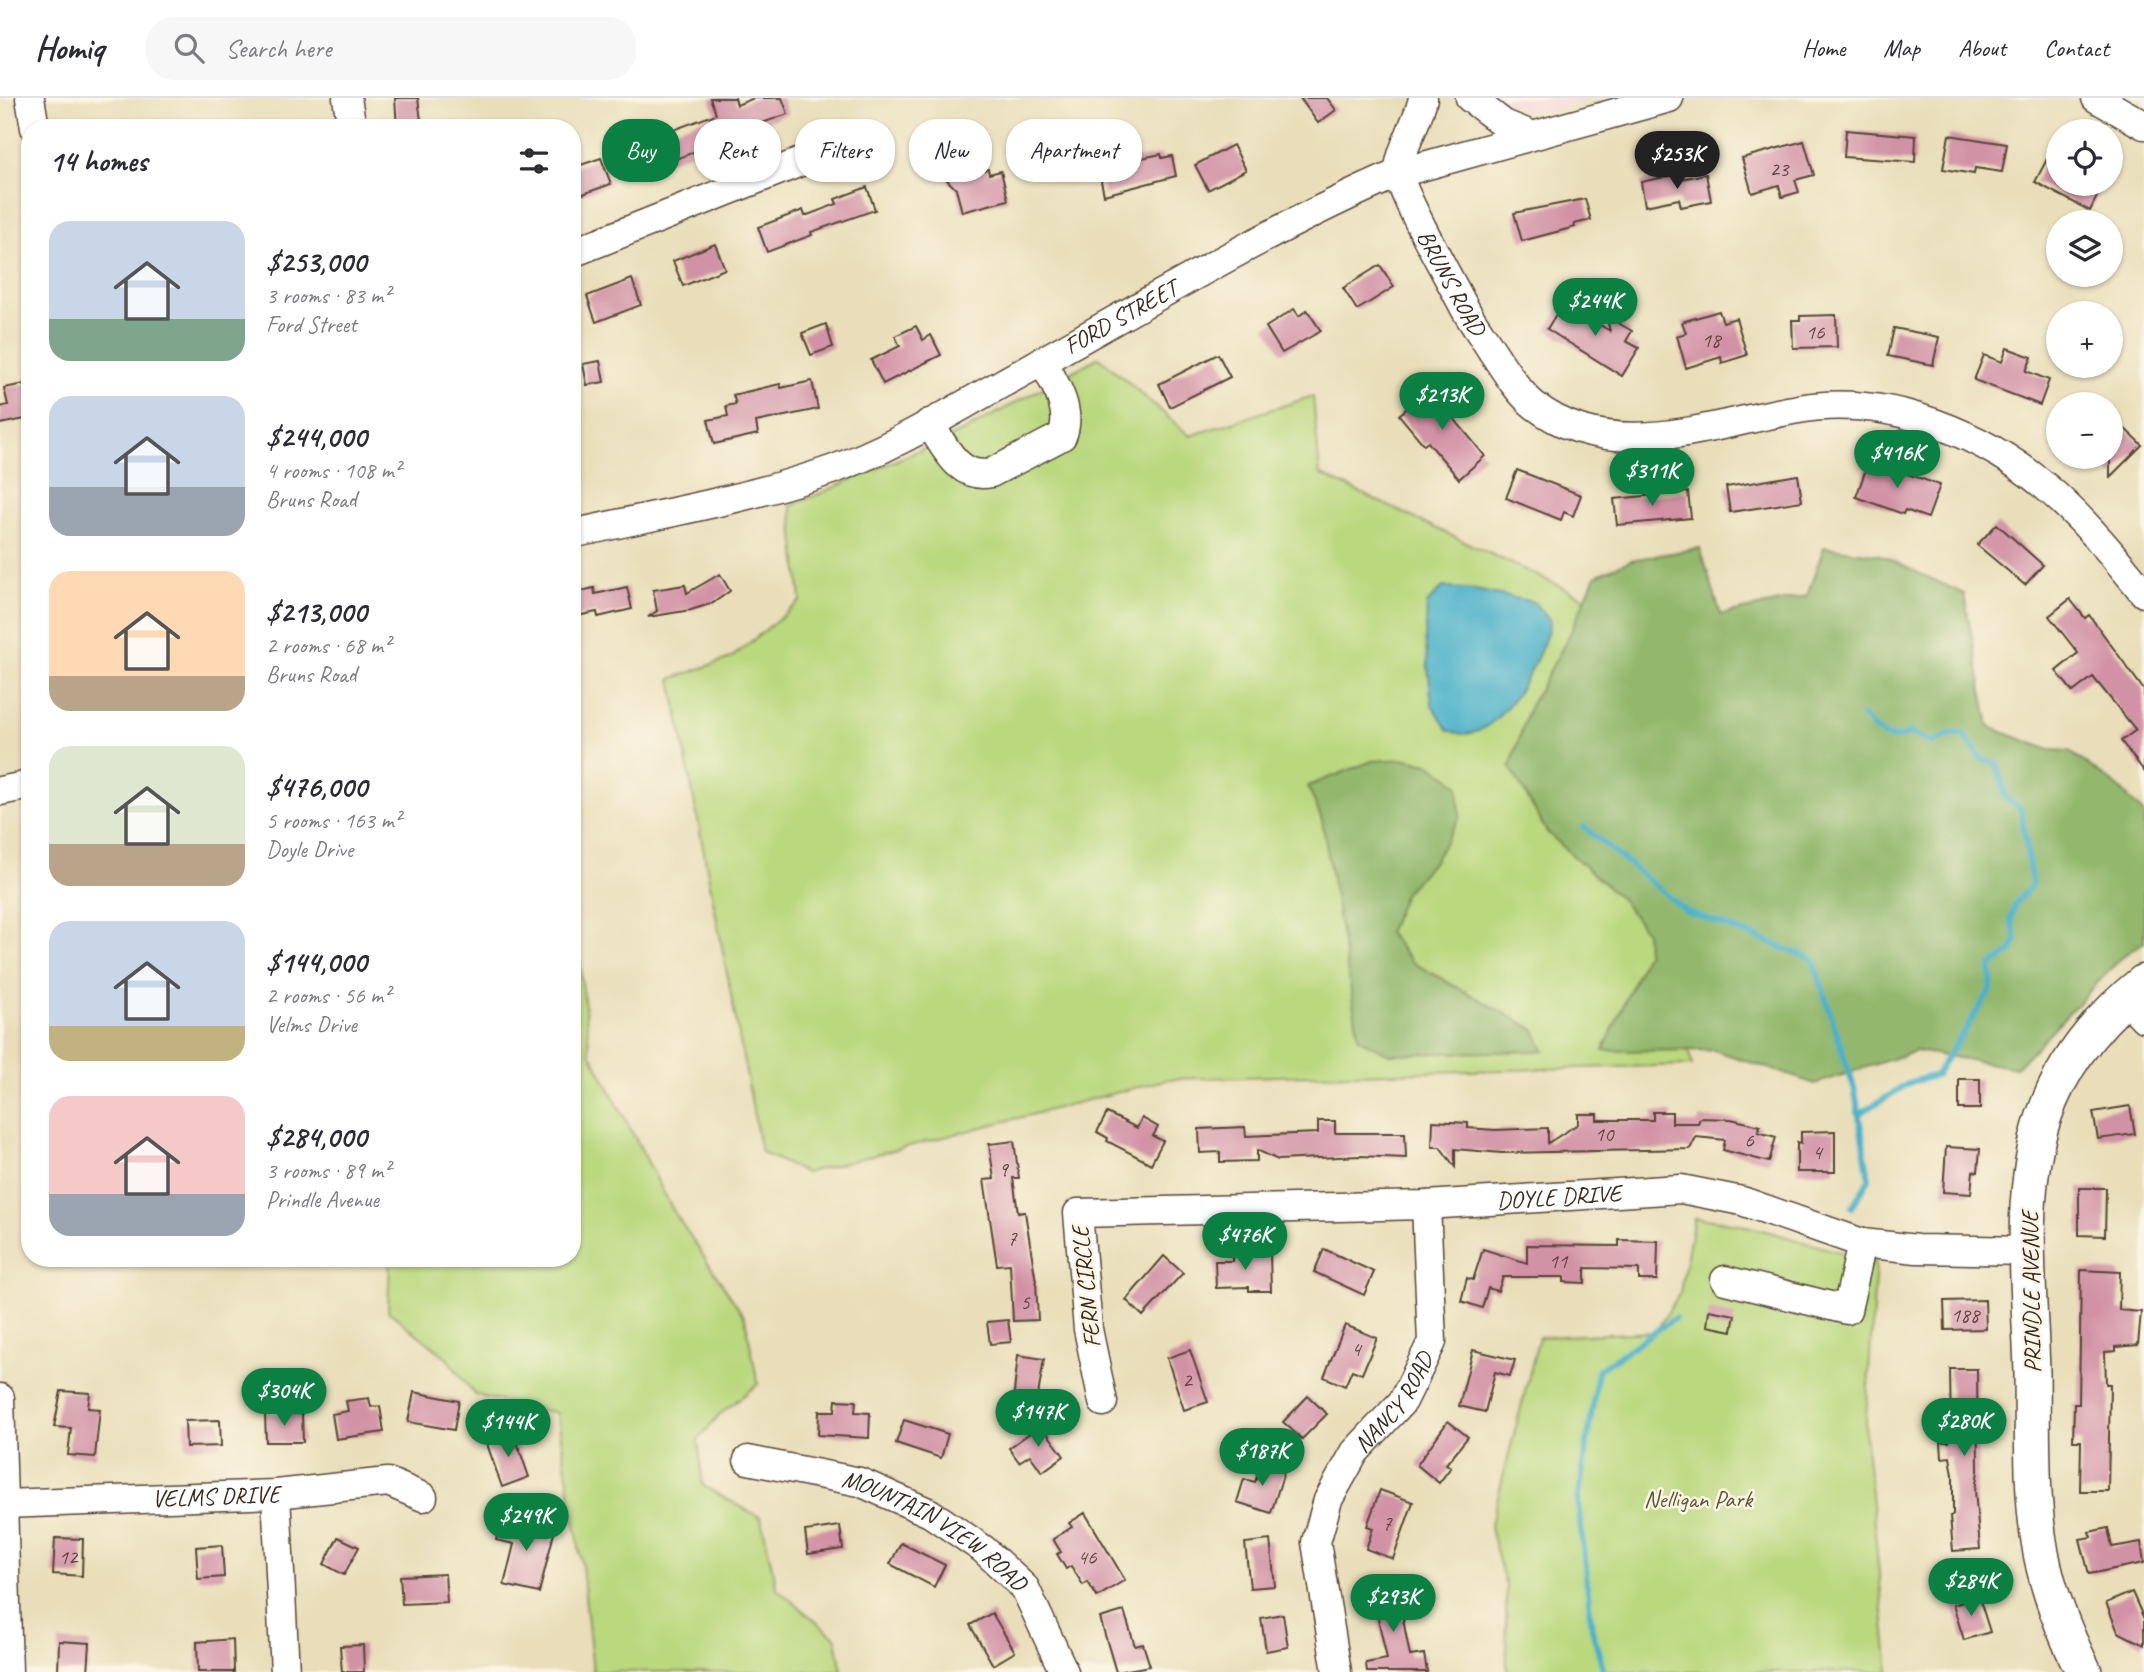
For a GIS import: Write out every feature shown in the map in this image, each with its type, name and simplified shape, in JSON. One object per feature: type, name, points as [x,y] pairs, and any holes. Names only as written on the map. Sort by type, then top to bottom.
[{"type":"main road","name":"PRINDLE AVENUE","points":[[2084,1672],[2060,1622],[2041,1552],[2035,1492],[2029,1251],[2031,1179],[2044,1115],[2072,1057],[2095,1026],[2138,999]]},
{"type":"street","points":[[30,98],[34,119]]},
{"type":"street","points":[[347,98],[350,119]]},
{"type":"street","points":[[1399,173],[1423,98]]},
{"type":"street","points":[[1469,98],[1504,124],[1531,135]]},
{"type":"street","name":"FORD STREET","points":[[581,532],[771,489],[835,469],[929,423],[1294,223],[1399,173],[1669,98]]},
{"type":"street","points":[[2096,98],[2144,125]]},
{"type":"street","points":[[581,249],[795,164]]},
{"type":"street","name":"BRUNS ROAD","points":[[1399,173],[1467,312],[1512,382],[1532,403],[1553,418],[1584,430],[1640,438],[1802,408],[1869,407],[1918,417],[1968,436],[2016,462],[2059,496],[2144,593]]},
{"type":"street","points":[[929,423],[960,467],[980,475],[991,473],[1062,436],[1067,425],[1065,411],[1042,361]]},
{"type":"street","points":[[0,791],[21,787]]},
{"type":"street","name":"DOYLE DRIVE","points":[[1078,1213],[1426,1205],[1681,1189],[1742,1201],[1862,1243],[1917,1249],[2029,1251]]},
{"type":"street","name":"NANCY ROAD","points":[[1338,1672],[1316,1542],[1328,1500],[1355,1452],[1403,1401],[1432,1342],[1426,1205]]},
{"type":"street","name":"FERN CIRCLE","points":[[1078,1213],[1088,1329],[1103,1402]]},
{"type":"street","points":[[1725,1280],[1847,1310],[1862,1243]]},
{"type":"street","points":[[0,1398],[8,1672]]},
{"type":"street","name":"MOUNTAIN VIEW ROAD","points":[[748,1460],[860,1482],[930,1513],[983,1549],[1025,1588],[1064,1672]]},
{"type":"street","name":"VELMS DRIVE","points":[[4,1504],[276,1494],[388,1482],[424,1497]]},
{"type":"street","points":[[276,1494],[285,1672]]},
{"type":"shaded area","points":[[1495,98],[1595,98],[1552,111],[1525,109]]},
{"type":"green space","points":[[1099,357],[1190,436],[1313,396],[1320,474],[1604,607],[1608,692],[1692,1065],[1169,1079],[805,1173],[761,1152],[671,679],[731,658],[801,601],[791,506],[964,431]]},
{"type":"green space","points":[[1824,547],[1880,555],[1964,594],[1989,727],[2050,750],[2069,751],[2118,787],[2144,814],[2144,942],[2124,955],[2016,1068],[1916,1051],[1815,1084],[1714,1050],[1603,1051],[1647,952],[1646,932],[1621,899],[1547,832],[1510,767],[1529,708],[1569,636],[1595,576],[1631,560],[1700,548],[1721,615],[1807,596]]},
{"type":"green space","points":[[1407,759],[1432,765],[1458,785],[1460,817],[1434,861],[1405,892],[1388,933],[1413,963],[1535,1030],[1544,1051],[1389,1054],[1359,1039],[1322,820],[1308,786],[1372,761]]},
{"type":"green space","points":[[581,972],[590,1052],[674,1212],[745,1318],[758,1384],[719,1415],[698,1440],[703,1486],[761,1518],[777,1589],[836,1638],[842,1672],[593,1672],[582,1566],[557,1413],[475,1395],[446,1357],[388,1311],[390,1267],[581,1267]]},
{"type":"green space","name":"Nelligan Park","points":[[1694,1218],[1763,1230],[1876,1261],[1865,1435],[1889,1672],[1507,1672],[1506,1587],[1490,1528],[1539,1337],[1655,1332],[1680,1293]]},
{"type":"water","points":[[1443,587],[1476,590],[1534,602],[1550,621],[1531,671],[1507,707],[1493,722],[1478,731],[1464,734],[1448,730],[1432,705],[1425,639],[1427,604]]},
{"type":"building","points":[[395,98],[418,98],[421,119],[396,119]]},
{"type":"building","points":[[710,98],[735,98],[737,105],[754,98],[782,98],[788,114],[774,119],[703,119],[716,114]]},
{"type":"building","points":[[1300,98],[1327,98],[1336,110],[1318,123]]},
{"type":"building","points":[[694,122],[694,152],[680,157],[680,127]]},
{"type":"building","points":[[1846,130],[1916,136],[1915,162],[1844,157]]},
{"type":"building","points":[[1949,135],[2007,144],[2002,172],[1975,168],[1974,174],[1943,169]]},
{"type":"building","points":[[1804,141],[1814,175],[1795,180],[1799,192],[1782,197],[1779,185],[1752,193],[1742,158]]},
{"type":"building","points":[[1233,145],[1246,170],[1208,190],[1195,165]]},
{"type":"building","points":[[1161,154],[1162,158],[1172,156],[1176,176],[1104,195],[1101,182],[1142,182],[1142,158]]},
{"type":"building","points":[[601,158],[602,182],[611,184],[581,195],[581,165]]},
{"type":"building","points":[[2046,161],[2046,188],[2035,182]]},
{"type":"building","points":[[1001,171],[1008,200],[962,212],[956,189],[949,182],[992,182],[992,173]]},
{"type":"building","points":[[1706,174],[1711,201],[1681,207],[1679,199],[1645,206],[1641,182],[1675,175],[1676,180]]},
{"type":"building","points":[[867,187],[875,210],[811,232],[812,235],[767,252],[758,227],[803,210],[805,216],[837,204],[835,199]]},
{"type":"building","points":[[2062,196],[2097,196],[2088,210]]},
{"type":"building","points":[[1585,199],[1591,220],[1522,241],[1514,213]]},
{"type":"building","points":[[715,244],[725,269],[683,286],[673,261]]},
{"type":"building","points":[[1380,265],[1394,287],[1357,310],[1343,288]]},
{"type":"building","points":[[632,279],[641,305],[596,322],[587,296]]},
{"type":"building","points":[[1563,303],[1610,331],[1606,316],[1632,331],[1626,341],[1639,348],[1622,376],[1547,329]]},
{"type":"building","points":[[1294,309],[1299,316],[1307,310],[1321,331],[1282,353],[1266,327]]},
{"type":"building","points":[[1719,311],[1723,322],[1736,318],[1747,355],[1722,363],[1721,357],[1686,368],[1677,336],[1686,333],[1682,322]]},
{"type":"building","points":[[1836,315],[1837,347],[1793,348],[1792,320],[1800,320],[1800,316]]},
{"type":"building","points":[[826,324],[833,347],[811,355],[802,333]]},
{"type":"building","points":[[916,326],[923,340],[931,335],[941,355],[883,384],[871,360],[900,346],[895,336]]},
{"type":"building","points":[[1894,328],[1939,337],[1933,365],[1888,356]]},
{"type":"building","points":[[2007,348],[2032,357],[2026,371],[2049,380],[2040,405],[1974,380],[1984,355],[2002,362]]},
{"type":"building","points":[[1218,354],[1230,377],[1170,407],[1159,384]]},
{"type":"building","points":[[600,361],[604,382],[587,385],[583,364]]},
{"type":"building","points":[[812,381],[818,409],[756,422],[758,434],[714,444],[708,420],[728,416],[726,406],[736,404],[733,395],[780,384],[781,388]]},
{"type":"building","points":[[21,385],[21,420],[0,424],[0,407],[8,405],[4,388]]},
{"type":"building","points":[[1434,386],[1456,411],[1451,415],[1485,456],[1459,479],[1428,442],[1424,445],[1399,415]]},
{"type":"building","points":[[2123,427],[2142,445],[2123,464]]},
{"type":"building","points":[[1869,461],[1940,485],[1928,518],[1905,510],[1903,514],[1856,497]]},
{"type":"building","points":[[2110,469],[2118,469],[2110,477]]},
{"type":"building","points":[[1517,470],[1581,495],[1573,516],[1564,512],[1561,520],[1506,498]]},
{"type":"building","points":[[1798,475],[1802,501],[1730,512],[1726,487]]},
{"type":"building","points":[[1688,492],[1691,518],[1617,525],[1614,499]]},
{"type":"building","points":[[1997,524],[2043,565],[2025,585],[1977,545]]},
{"type":"building","points":[[720,574],[730,591],[713,603],[691,610],[648,617],[657,611],[653,590],[685,585],[687,593]]},
{"type":"building","points":[[627,587],[632,609],[598,617],[597,612],[581,615],[581,591],[594,588],[595,594]]},
{"type":"building","points":[[2070,599],[2085,618],[2089,615],[2144,690],[2144,771],[2121,741],[2136,730],[2093,677],[2073,692],[2056,671],[2078,653],[2049,616]]},
{"type":"building","points":[[1959,1079],[1980,1079],[1980,1109],[1959,1109]]},
{"type":"building","points":[[2130,1106],[2135,1134],[2098,1139],[2093,1112]]},
{"type":"building","points":[[1653,1112],[1672,1112],[1672,1123],[1698,1123],[1700,1118],[1731,1119],[1760,1126],[1758,1132],[1776,1137],[1769,1162],[1723,1150],[1725,1140],[1696,1137],[1690,1149],[1502,1153],[1455,1149],[1455,1167],[1440,1147],[1432,1147],[1433,1121],[1468,1123],[1468,1128],[1495,1130],[1548,1128],[1548,1143],[1578,1124],[1578,1114],[1597,1114],[1597,1120],[1653,1120]]},
{"type":"building","points":[[1107,1113],[1137,1128],[1142,1118],[1158,1127],[1153,1136],[1163,1141],[1151,1164],[1107,1141],[1108,1138],[1097,1132]]},
{"type":"building","points":[[1318,1121],[1335,1121],[1335,1133],[1405,1133],[1406,1158],[1360,1156],[1278,1160],[1257,1150],[1257,1161],[1220,1162],[1220,1152],[1200,1153],[1199,1129],[1245,1127],[1246,1136],[1318,1133]]},
{"type":"building","points":[[1835,1131],[1835,1172],[1797,1172],[1797,1142],[1801,1143],[1801,1132]]},
{"type":"building","points":[[1014,1141],[1019,1178],[1013,1178],[1018,1213],[1025,1212],[1036,1282],[1038,1320],[1013,1321],[1010,1264],[997,1265],[984,1180],[994,1179],[989,1144]]},
{"type":"building","points":[[1946,1147],[1980,1149],[1978,1172],[1973,1171],[1971,1194],[1943,1192]]},
{"type":"building","points":[[2079,1188],[2106,1188],[2105,1236],[2079,1235]]},
{"type":"building","points":[[1619,1240],[1658,1241],[1657,1280],[1639,1280],[1639,1269],[1585,1268],[1585,1283],[1564,1282],[1564,1277],[1503,1277],[1498,1291],[1488,1288],[1482,1308],[1461,1301],[1467,1278],[1473,1280],[1483,1249],[1527,1263],[1527,1245],[1619,1246]]},
{"type":"building","points":[[1324,1249],[1374,1272],[1364,1295],[1314,1272]]},
{"type":"building","points":[[1232,1252],[1270,1252],[1271,1291],[1249,1291],[1249,1287],[1216,1288],[1215,1261],[1232,1261]]},
{"type":"building","points":[[1164,1256],[1183,1273],[1143,1316],[1126,1300]]},
{"type":"building","points":[[2081,1270],[2120,1272],[2119,1310],[2141,1312],[2138,1345],[2116,1347],[2116,1351],[2105,1352],[2106,1384],[2110,1384],[2108,1491],[2080,1491],[2081,1441],[2073,1441],[2074,1404],[2079,1404]]},
{"type":"building","points":[[1985,1300],[1986,1329],[1945,1330],[1944,1301]]},
{"type":"building","points":[[1709,1310],[1735,1315],[1732,1331],[1707,1326]]},
{"type":"building","points":[[1008,1320],[1011,1342],[990,1344],[987,1322]]},
{"type":"building","points":[[1345,1325],[1377,1338],[1362,1374],[1352,1370],[1345,1386],[1324,1377]]},
{"type":"building","points":[[1190,1350],[1208,1402],[1184,1410],[1167,1358]]},
{"type":"building","points":[[1473,1350],[1515,1360],[1510,1376],[1495,1372],[1485,1412],[1459,1406]]},
{"type":"building","points":[[1018,1355],[1044,1359],[1036,1407],[1013,1402]]},
{"type":"building","points":[[1950,1369],[1977,1369],[1978,1471],[1975,1490],[1980,1549],[1953,1551],[1950,1516],[1953,1515],[1953,1475],[1950,1457],[1942,1458],[1941,1442],[1949,1442],[1951,1436]]},
{"type":"building","points":[[61,1391],[90,1393],[88,1408],[100,1409],[95,1457],[68,1455],[71,1428],[54,1427]]},
{"type":"building","points":[[414,1392],[459,1401],[454,1430],[408,1422]]},
{"type":"building","points":[[1308,1396],[1327,1414],[1302,1439],[1283,1422]]},
{"type":"building","points":[[369,1398],[371,1407],[380,1406],[384,1432],[336,1439],[332,1414],[348,1411],[346,1401]]},
{"type":"building","points":[[836,1400],[856,1401],[855,1412],[870,1413],[869,1438],[818,1435],[819,1411],[835,1411]]},
{"type":"building","points":[[265,1414],[302,1414],[303,1442],[266,1442]]},
{"type":"building","points":[[220,1420],[221,1446],[186,1447],[185,1421]]},
{"type":"building","points":[[904,1420],[948,1434],[941,1458],[896,1443]]},
{"type":"building","points":[[1448,1421],[1468,1437],[1446,1464],[1451,1467],[1439,1483],[1417,1465]]},
{"type":"building","points":[[1041,1425],[1064,1456],[1042,1472],[1030,1455],[1019,1462],[1009,1448]]},
{"type":"building","points":[[513,1431],[529,1477],[502,1487],[486,1441]]},
{"type":"building","points":[[1262,1462],[1285,1469],[1271,1513],[1237,1502],[1244,1479],[1255,1482]]},
{"type":"building","points":[[1380,1490],[1413,1502],[1393,1559],[1366,1549],[1373,1528],[1367,1526]]},
{"type":"building","points":[[1085,1513],[1125,1580],[1097,1597],[1088,1582],[1083,1585],[1071,1566],[1066,1569],[1057,1554],[1061,1552],[1053,1539],[1072,1527],[1069,1523]]},
{"type":"building","points":[[502,1516],[555,1529],[539,1593],[504,1585],[514,1544],[496,1540]]},
{"type":"building","points":[[840,1526],[843,1549],[808,1554],[805,1531]]},
{"type":"building","points":[[2108,1528],[2112,1547],[2141,1542],[2144,1563],[2089,1574],[2080,1539],[2091,1537],[2089,1532]]},
{"type":"building","points":[[338,1537],[359,1547],[344,1575],[324,1564]]},
{"type":"building","points":[[55,1538],[83,1539],[82,1576],[53,1574]]},
{"type":"building","points":[[1270,1540],[1275,1586],[1250,1588],[1245,1543]]},
{"type":"building","points":[[901,1543],[945,1565],[934,1587],[890,1564]]},
{"type":"building","points":[[222,1545],[224,1577],[198,1579],[196,1547]]},
{"type":"building","points":[[445,1574],[447,1602],[402,1604],[400,1576]]},
{"type":"building","points":[[1396,1582],[1410,1656],[1424,1654],[1427,1672],[1367,1672],[1366,1663],[1387,1659],[1371,1587]]},
{"type":"building","points":[[2132,1592],[2144,1619],[2144,1645],[2118,1632],[2106,1603]]},
{"type":"building","points":[[1979,1597],[1990,1632],[1964,1640],[1953,1605]]},
{"type":"building","points":[[1124,1611],[1135,1646],[1143,1644],[1150,1666],[1116,1672],[1100,1618]]},
{"type":"building","points":[[992,1613],[1015,1652],[993,1665],[970,1625]]},
{"type":"building","points":[[1283,1614],[1288,1647],[1266,1651],[1261,1618]]},
{"type":"building","points":[[233,1639],[234,1672],[198,1672],[197,1642]]},
{"type":"building","points":[[59,1641],[90,1643],[88,1672],[58,1672]]},
{"type":"building","points":[[363,1645],[364,1672],[342,1672],[340,1646]]},
{"type":"waterway","points":[[1859,1114],[1911,1082],[1936,1075],[1991,990],[1991,966],[2011,952],[2016,940],[2011,917],[2015,904],[2032,885],[2021,809],[2006,798],[1997,764],[1981,759],[1963,734],[1951,734],[1933,743],[1910,733],[1896,738],[1889,737],[1878,732],[1862,716]]},
{"type":"waterway","points":[[1584,827],[1686,911],[1813,959],[1855,1091],[1869,1179],[1852,1207]]},
{"type":"waterway","points":[[1604,1672],[1592,1629],[1578,1502],[1598,1370],[1675,1318]]}]
